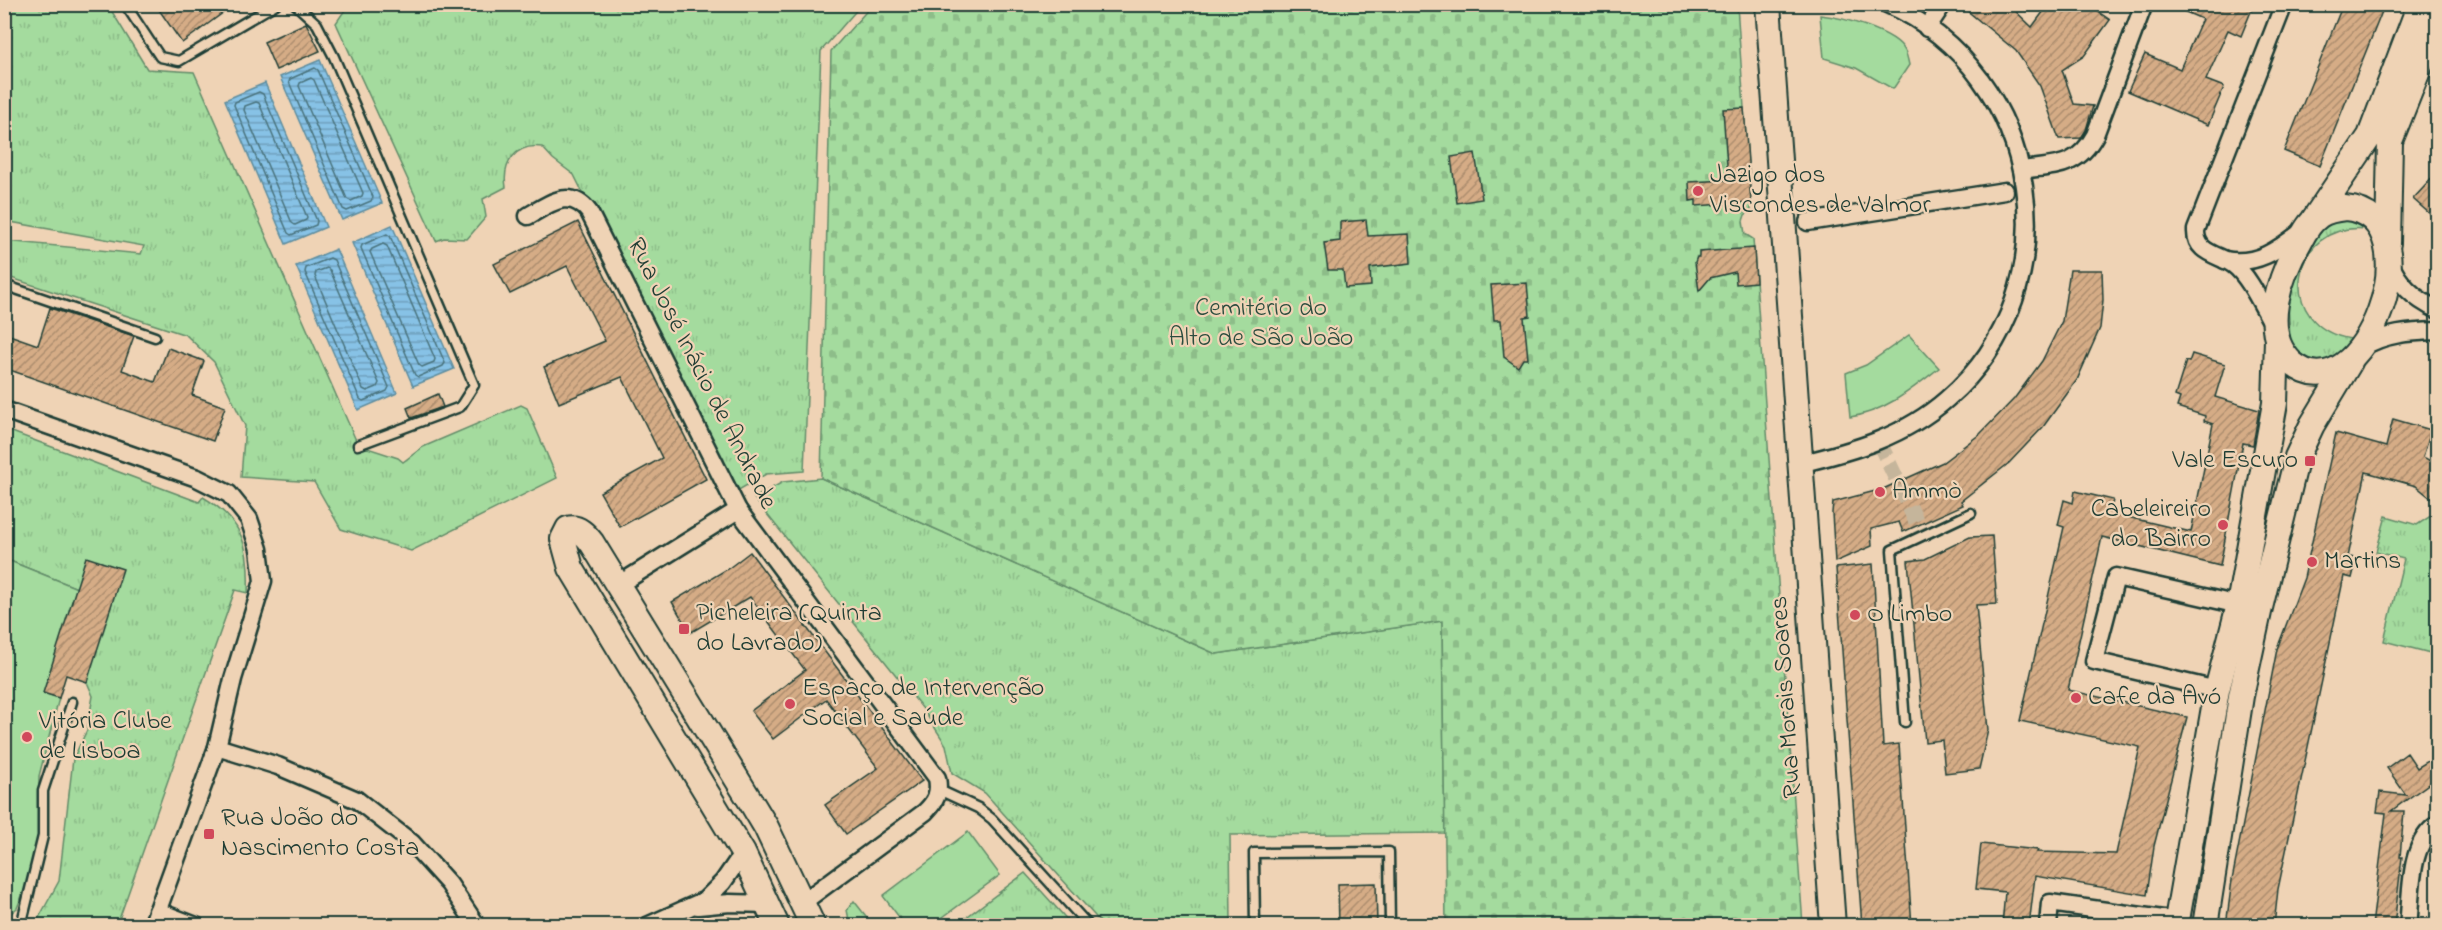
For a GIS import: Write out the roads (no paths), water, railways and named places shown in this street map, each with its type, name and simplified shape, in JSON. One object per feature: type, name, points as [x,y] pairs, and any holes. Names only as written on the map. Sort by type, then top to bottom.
[{"type":"main road","name":"Rua Morais Soares","points":[[1768,4],[1833,926]]},
{"type":"main road","points":[[2420,4],[2370,136],[2295,249],[2277,297],[2275,403],[2249,608],[2241,696],[2205,924],[2177,923],[2217,690],[2249,608],[2297,458],[2312,425],[2378,317],[2384,301],[2388,256],[2390,141],[2438,21]]},
{"type":"main road","points":[[2310,224],[2328,211],[2345,208],[2365,214],[2378,226],[2386,241],[2388,256]]},
{"type":"main road","points":[[2276,334],[2286,357],[2309,372],[2322,375],[2332,372],[2354,356]]},
{"type":"main road","points":[[773,915],[743,853],[571,568],[563,539],[568,529],[573,527],[587,536],[752,801],[813,926]]},
{"type":"main road","points":[[2217,690],[2241,696]]},
{"type":"street","points":[[1799,464],[1863,447],[1898,433],[1933,411],[1957,391],[1977,368],[2007,317],[2020,280],[2027,237],[2027,213],[2022,170],[2007,126],[1984,85],[1955,51],[1927,28],[1887,4]]},
{"type":"street","points":[[1927,28],[1943,4]]},
{"type":"street","points":[[2022,170],[2072,162],[2088,148],[2095,135],[2144,4]]},
{"type":"street","points":[[2276,334],[2242,273],[2199,246],[2196,236],[2197,226],[2284,4]]},
{"type":"street","points":[[1808,222],[2005,191]]},
{"type":"street","name":"Rua José Inácio de Andrade","points":[[528,216],[550,204],[570,198],[578,200],[589,212],[738,510],[930,767],[937,778],[939,790]]},
{"type":"street","points":[[2224,260],[2241,261],[2264,257],[2310,224]]},
{"type":"street","points":[[2388,256],[2395,274],[2418,300],[2438,310]]},
{"type":"street","points":[[2354,356],[2374,340],[2394,334],[2438,331]]},
{"type":"street","points":[[4,410],[197,478],[229,494],[249,519],[259,549],[263,581],[233,679],[217,747],[155,918],[196,926]]},
{"type":"street","points":[[618,585],[738,510]]},
{"type":"street","points":[[2217,690],[2094,661],[2116,577],[2249,608]]},
{"type":"street","points":[[217,747],[278,766],[357,800],[412,843],[449,884],[477,926]]},
{"type":"street","points":[[803,902],[925,812],[932,806],[939,790]]},
{"type":"street","points":[[2408,926],[2416,851],[2425,834],[2438,824]]},
{"type":"street","points":[[647,926],[705,900],[723,882],[743,853]]},
{"type":"street","points":[[694,906],[729,903],[773,915]]},
{"type":"street","points":[[2048,926],[2050,903],[2177,923]]},
{"type":"lane","points":[[125,4],[160,57],[179,61],[276,4]]},
{"type":"lane","points":[[295,4],[317,24],[334,57],[474,385],[460,407],[358,445]]},
{"type":"lane","points":[[4,285],[155,337]]},
{"type":"lane","points":[[1905,722],[1892,550],[1971,513]]},
{"type":"lane","points":[[21,926],[43,836],[43,791],[72,702]]},
{"type":"lane","points":[[939,790],[978,808],[992,819],[1089,926]]},
{"type":"lane","points":[[1255,926],[1254,853],[1389,852],[1390,926]]},
{"type":"water","points":[[320,60],[382,203],[342,220],[280,77]]},
{"type":"water","points":[[265,83],[326,227],[286,244],[225,100]]},
{"type":"water","points":[[392,225],[454,369],[413,386],[352,243]]},
{"type":"water","points":[[336,249],[397,393],[358,410],[296,266]]},
{"type":"tunnel","points":[[1879,442],[1923,536]]},
{"type":"place","name":"Jazigo dos Viscondes de Valmor","points":[[1698,191]]},
{"type":"place","name":"Vale Escuro","points":[[2310,461]]},
{"type":"place","name":"Ammò","points":[[1880,492]]},
{"type":"place","name":"Cabeleireiro do Bairro","points":[[2223,525]]},
{"type":"place","name":"Martins","points":[[2312,562]]},
{"type":"place","name":"O Limbo","points":[[1855,615]]},
{"type":"place","name":"Picheleira (Quinta do Lavrado)","points":[[684,629]]},
{"type":"place","name":"Cafe da Avó","points":[[2076,698]]},
{"type":"place","name":"Espaço de Intervenção Social e Saúde","points":[[790,704]]},
{"type":"place","name":"Vitória Clube de Lisboa","points":[[27,737]]},
{"type":"place","name":"Rua João do Nascimento Costa","points":[[209,834]]},
{"type":"park label","name":"Cemitério do Alto de São João","points":[[1261,324]]}]
